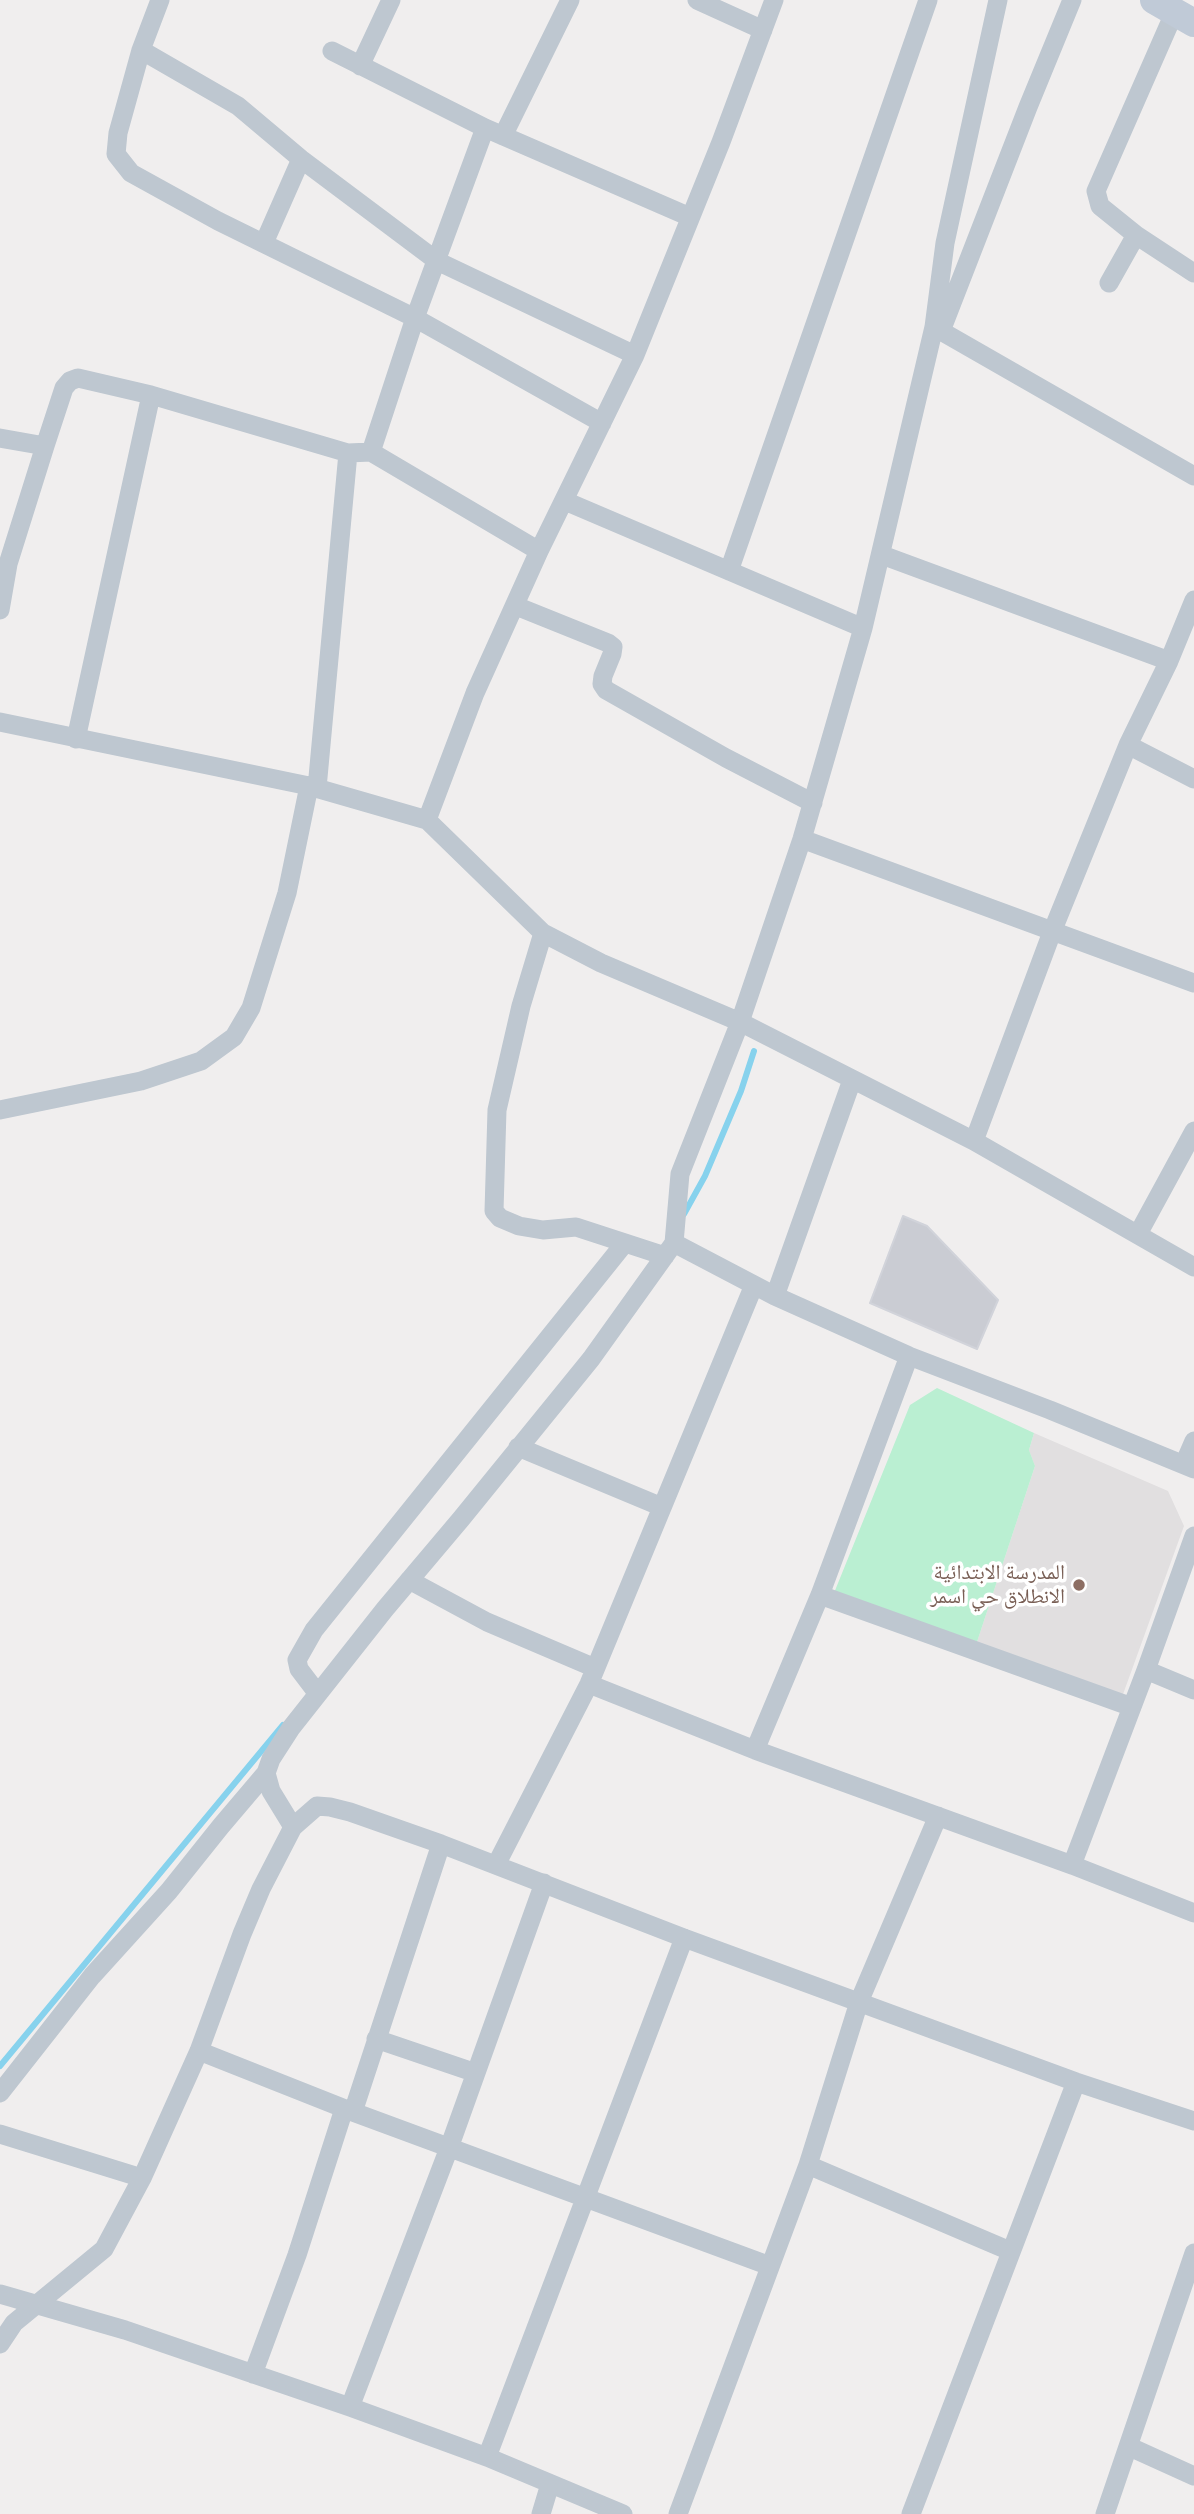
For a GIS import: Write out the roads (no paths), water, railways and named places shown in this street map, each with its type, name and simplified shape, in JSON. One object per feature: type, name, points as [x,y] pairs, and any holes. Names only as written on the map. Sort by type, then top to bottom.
[{"type":"street","points":[[160,0],[141,50],[118,133],[116,154],[131,173],[153,187],[415,318],[602,423]]},
{"type":"street","points":[[360,66],[391,0]]},
{"type":"street","points":[[372,452],[415,318],[437,261],[494,132],[570,0]]},
{"type":"street","points":[[697,0],[763,30]]},
{"type":"street","points":[[426,820],[475,693],[539,551],[635,355],[774,0]]},
{"type":"street","points":[[729,571],[928,0]]},
{"type":"street","points":[[938,329],[945,243],[998,0]]},
{"type":"street","points":[[0,2093],[92,1976],[169,1891],[220,1826],[267,1773],[271,1759],[318,1694],[590,1359],[669,1249],[680,1174],[740,1022],[813,803],[863,628],[938,329],[1072,0]]},
{"type":"street","points":[[1174,11],[1096,191],[1100,206],[1136,235],[1194,273]]},
{"type":"street","points":[[141,50],[239,106],[301,159],[437,261],[635,355]]},
{"type":"street","points":[[332,51],[494,132],[690,217]]},
{"type":"street","points":[[264,243],[301,159]]},
{"type":"street","points":[[1109,283],[1136,235]]},
{"type":"street","points":[[938,329],[1194,476]]},
{"type":"street","points":[[0,610],[8,564],[64,388],[70,380],[78,378],[151,395],[348,453],[372,452],[539,551]]},
{"type":"street","points":[[76,739],[151,395]]},
{"type":"street","points":[[0,438],[45,446]]},
{"type":"street","points":[[0,1110],[141,1081],[201,1061],[234,1037],[251,1008],[286,893],[313,787],[348,453]]},
{"type":"street","points":[[565,501],[863,628]]},
{"type":"street","points":[[882,555],[1169,661]]},
{"type":"street","points":[[974,1141],[1052,932],[1128,745],[1169,661],[1194,600]]},
{"type":"street","points":[[516,606],[613,647],[603,676],[602,684],[606,690],[726,758],[813,803]]},
{"type":"street","points":[[0,722],[313,787],[426,820],[543,933],[601,963],[740,1022],[974,1141],[1194,1267]]},
{"type":"street","points":[[1128,745],[1194,779]]},
{"type":"street","points":[[802,839],[1194,983]]},
{"type":"street","points":[[543,933],[521,1006],[497,1110],[494,1211],[500,1218],[519,1226],[543,1230],[576,1227],[624,1244],[669,1249],[909,1356],[1189,1466],[1194,1441]]},
{"type":"street","points":[[775,1296],[852,1080]]},
{"type":"street","points":[[1138,1234],[1194,1131]]},
{"type":"street","points":[[318,1694],[299,1669],[297,1660],[314,1630],[624,1244]]},
{"type":"street","points":[[496,1865],[592,1676],[754,1285]]},
{"type":"street","points":[[755,1750],[820,1595],[909,1356]]},
{"type":"street","points":[[518,1447],[662,1507]]},
{"type":"street","points":[[1072,1865],[1194,1536]]},
{"type":"street","points":[[409,1580],[592,1676],[755,1750],[1072,1865],[1194,1913]]},
{"type":"street","points":[[820,1595],[1132,1707]]},
{"type":"street","points":[[1146,1670],[1194,1690]]},
{"type":"street","points":[[267,1773],[271,1791],[293,1827]]},
{"type":"street","points":[[0,2344],[15,2323],[104,2249],[142,2178],[199,2051],[242,1934],[293,1827],[317,1807],[330,1807],[441,1844],[859,2003],[1076,2082],[1194,2121]]},
{"type":"street","points":[[678,2514],[808,2165],[859,2003],[938,1816]]},
{"type":"street","points":[[253,2374],[376,2039],[441,1844]]},
{"type":"street","points":[[350,2407],[449,2148],[544,1883]]},
{"type":"street","points":[[487,2457],[684,1938]]},
{"type":"street","points":[[376,2039],[476,2073]]},
{"type":"street","points":[[199,2051],[449,2148],[770,2266]]},
{"type":"street","points":[[911,2514],[1076,2082]]},
{"type":"street","points":[[0,2134],[142,2178]]},
{"type":"street","points":[[808,2165],[1010,2251]]},
{"type":"street","points":[[1105,2514],[1194,2253]]},
{"type":"street","points":[[0,2294],[125,2330],[350,2407],[487,2457],[623,2514]]},
{"type":"street","points":[[1130,2447],[1194,2476]]},
{"type":"street","points":[[541,2514],[551,2484]]},
{"type":"waterway","points":[[684,1214],[705,1176],[741,1091],[754,1051]]},
{"type":"waterway","points":[[0,2066],[283,1725]]},
{"type":"place","name":"المدرسة الابتدائية الانطلاق حي اسمر","points":[[1079,1585]]}]
